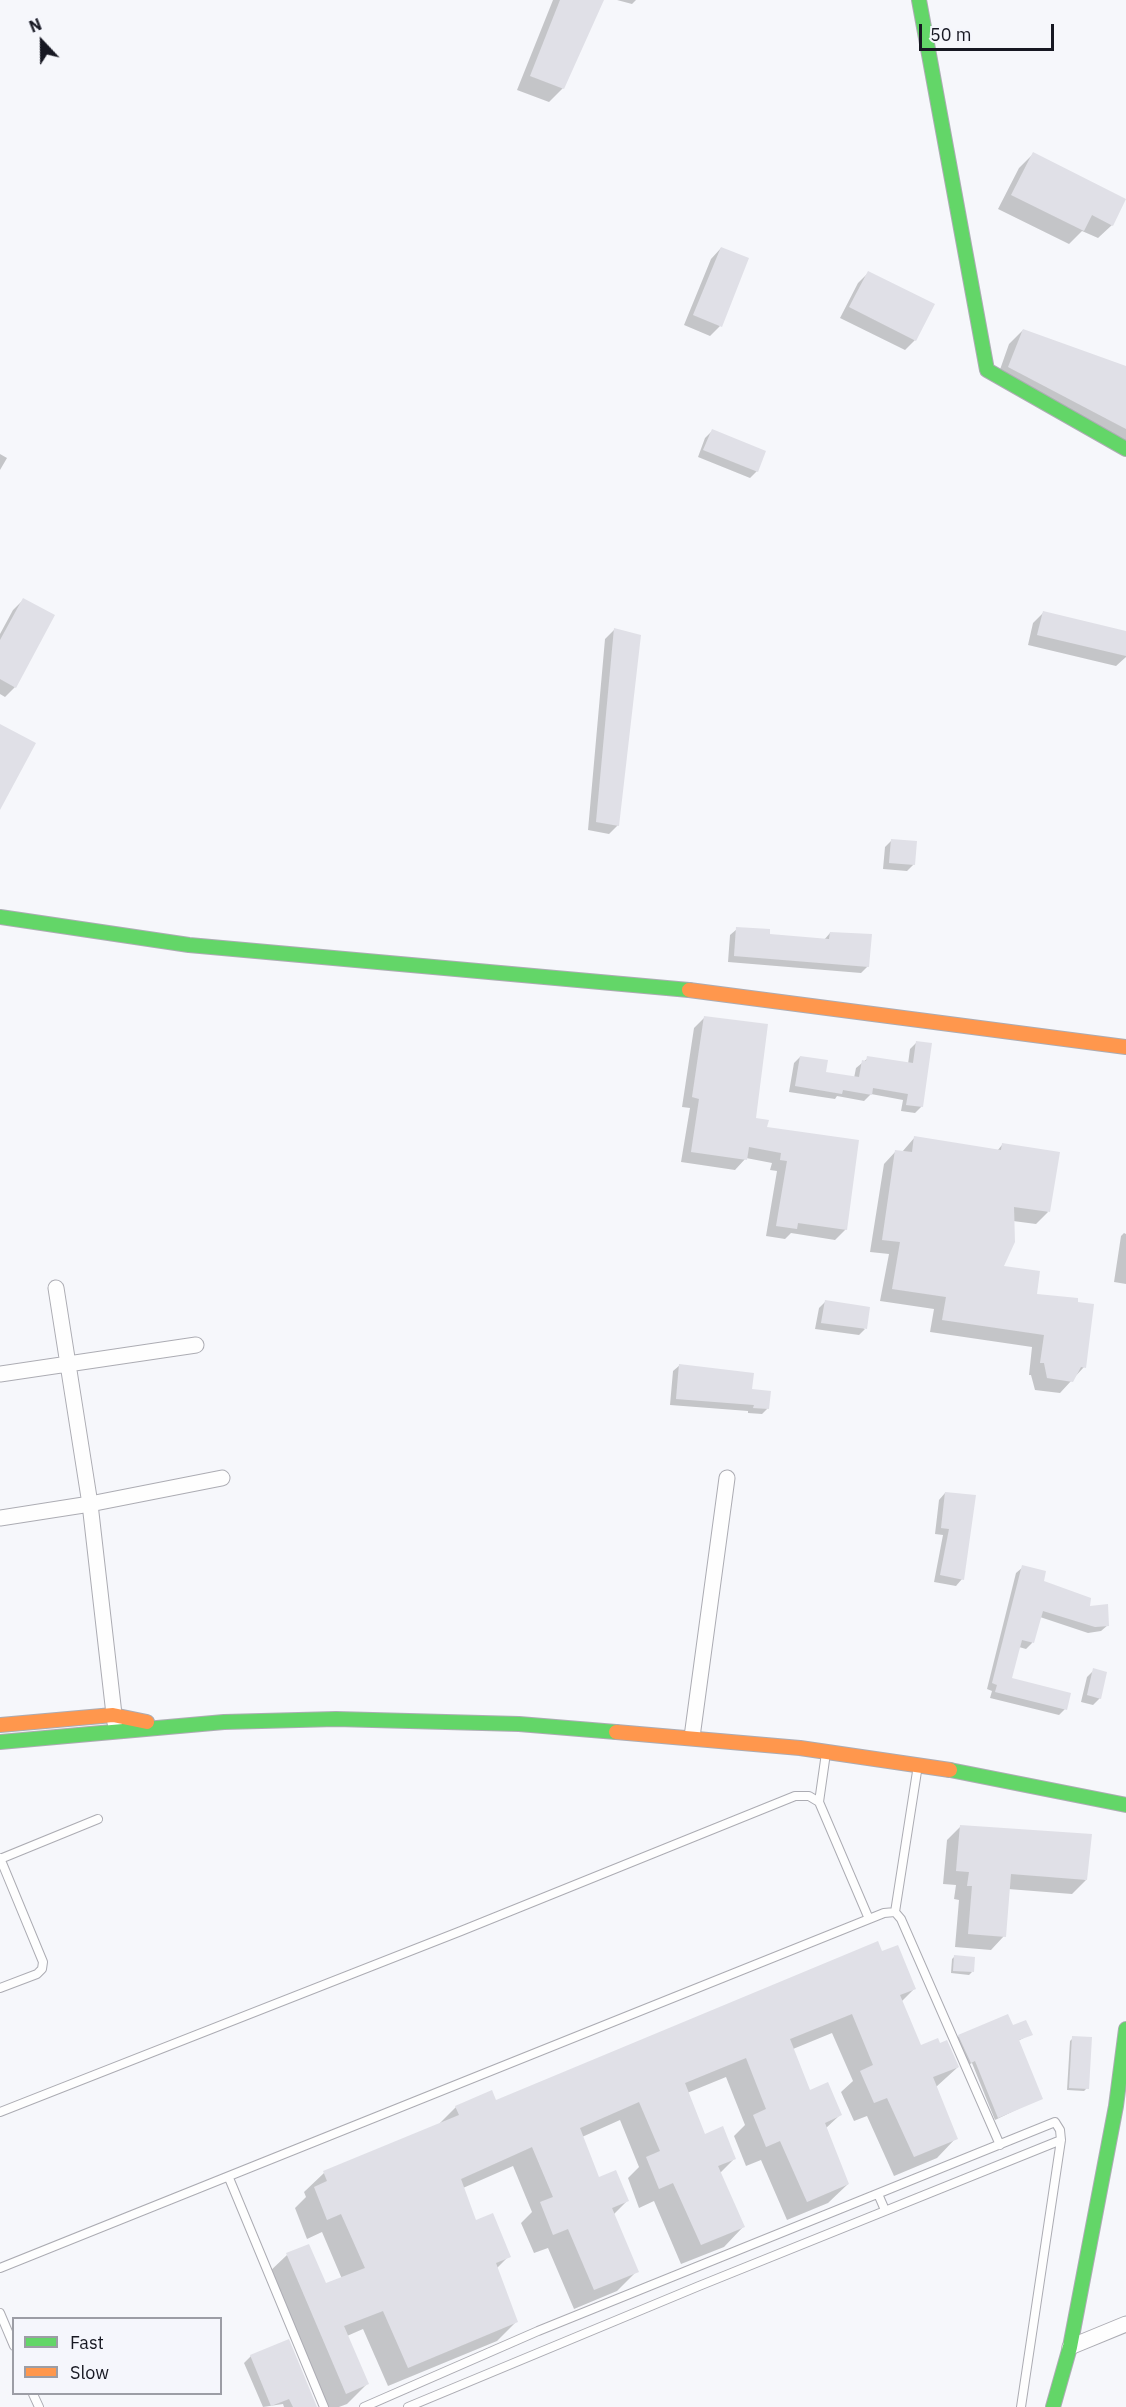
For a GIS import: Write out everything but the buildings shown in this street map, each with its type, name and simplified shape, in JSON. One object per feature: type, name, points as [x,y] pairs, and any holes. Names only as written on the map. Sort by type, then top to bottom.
[{"type":"main road","points":[[919,0],[987,370],[1126,448]]},
{"type":"main road","points":[[0,917],[189,945],[698,992],[1126,1047]]},
{"type":"main road","points":[[0,1725],[113,1715],[165,1725]]},
{"type":"main road","points":[[0,1742],[117,1732],[165,1725],[336,1719],[441,1720],[692,1737],[826,1751],[917,1770],[1126,1805]]},
{"type":"main road","points":[[1053,2407],[1070,2347],[1116,2106],[1126,2029]]},
{"type":"street","points":[[56,1288],[66,1365],[90,1504],[113,1715],[117,1732]]},
{"type":"street","points":[[0,1374],[196,1345]]},
{"type":"street","points":[[0,1518],[90,1504],[222,1478]]},
{"type":"street","points":[[692,1737],[727,1478]]},
{"type":"street","points":[[1070,2347],[1126,2324]]},
{"type":"lane","points":[[826,1751],[819,1802],[869,1919]]},
{"type":"lane","points":[[917,1770],[895,1912],[901,1919],[1000,2145]]},
{"type":"lane","points":[[0,2112],[461,1931],[774,1803],[795,1796],[809,1796],[819,1802]]},
{"type":"lane","points":[[0,1988],[37,1974],[42,1969],[43,1962],[0,1858],[98,1819]]},
{"type":"lane","points":[[0,2268],[230,2178],[869,1919],[895,1912]]},
{"type":"lane","points":[[364,2407],[538,2331],[1055,2122],[1060,2130],[1061,2140],[1021,2407]]},
{"type":"lane","points":[[408,2407],[885,2210],[1061,2140]]},
{"type":"lane","points":[[230,2178],[324,2407]]},
{"type":"lane","points":[[878,2194],[885,2210]]},
{"type":"lane","points":[[0,2313],[12,2341]]},
{"type":"traffic: fast","points":[[919,0],[987,370],[1126,449]]},
{"type":"traffic: fast","points":[[0,917],[189,945],[689,990]]},
{"type":"traffic: fast","points":[[0,1742],[224,1722],[336,1719],[519,1724],[616,1732]]},
{"type":"traffic: fast","points":[[950,1770],[1126,1805]]},
{"type":"traffic: fast","points":[[1053,2407],[1070,2347],[1116,2106],[1126,2029]]},
{"type":"traffic: slow","points":[[689,990],[1126,1047]]},
{"type":"traffic: slow","points":[[0,1725],[113,1715],[147,1722]]},
{"type":"traffic: slow","points":[[616,1732],[800,1748],[950,1770]]}]
